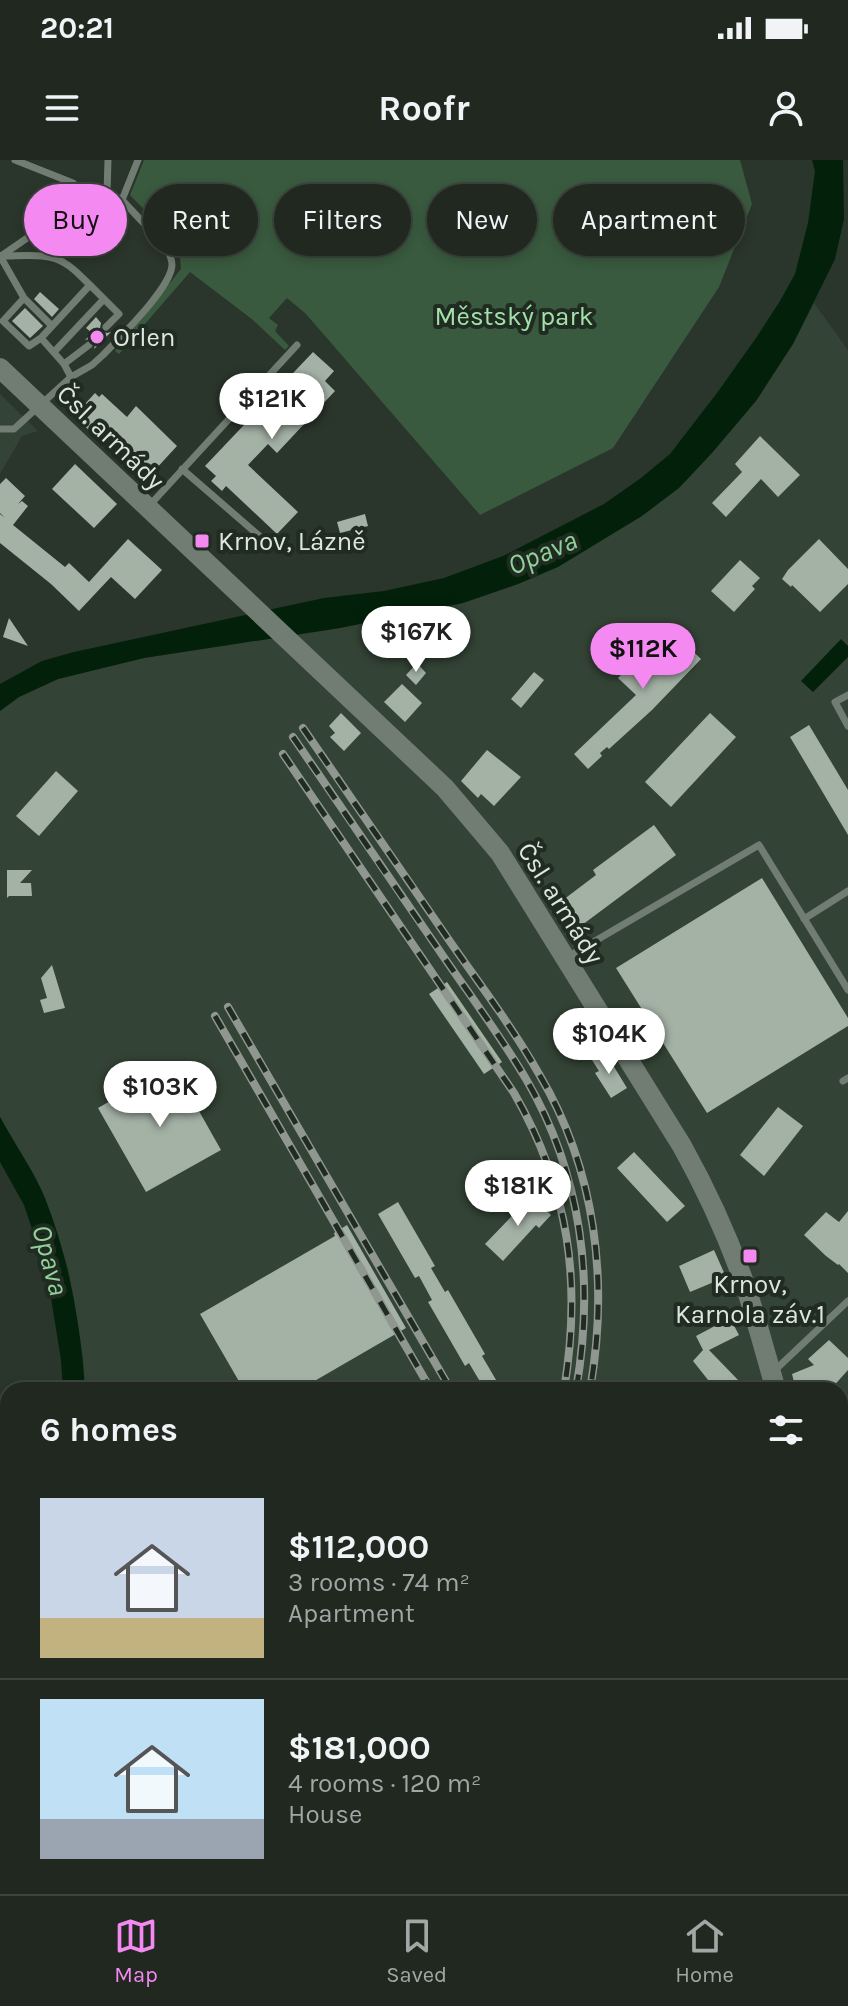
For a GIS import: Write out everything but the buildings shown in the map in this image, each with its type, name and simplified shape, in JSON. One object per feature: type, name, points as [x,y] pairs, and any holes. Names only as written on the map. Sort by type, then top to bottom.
[{"type":"main road","name":"Čsl. armády","points":[[0,368],[445,788],[500,853],[682,1146],[703,1186],[747,1290],[774,1382]]},
{"type":"lane","points":[[15,160],[74,184]]},
{"type":"lane","points":[[107,184],[108,160]]},
{"type":"lane","points":[[127,188],[138,160]]},
{"type":"lane","points":[[0,429],[14,429],[71,377],[92,365],[162,289],[171,272],[171,255],[127,205]]},
{"type":"lane","points":[[0,256],[24,240]]},
{"type":"lane","points":[[0,256],[41,256],[66,263],[119,314],[106,327]]},
{"type":"lane","points":[[0,256],[24,298],[52,326]]},
{"type":"lane","points":[[24,298],[3,321],[29,346],[41,338],[90,285]]},
{"type":"lane","points":[[54,352],[104,299]]},
{"type":"lane","points":[[41,338],[71,377]]},
{"type":"lane","points":[[64,364],[89,345]]},
{"type":"lane","points":[[147,507],[297,345]]},
{"type":"lane","points":[[182,469],[271,546]]},
{"type":"lane","points":[[848,695],[835,702],[848,726]]},
{"type":"lane","points":[[565,958],[759,845],[848,990]]},
{"type":"lane","points":[[804,919],[848,891]]},
{"type":"lane","points":[[774,1382],[848,1301]]},
{"type":"shaded area","points":[[814,303],[848,350],[848,1382],[85,1382],[68,1268],[44,1196],[0,1117],[0,711],[19,697],[58,679],[144,658],[340,628],[463,603],[557,567],[793,344]]},
{"type":"shaded area","points":[[0,394],[38,431],[22,436],[0,474]]},
{"type":"green space","name":"Městský park","points":[[144,160],[740,160],[752,204],[745,222],[745,184],[553,184],[553,256],[731,256],[719,287],[613,448],[480,515],[306,314],[287,298],[269,318],[278,325],[275,331],[289,346],[285,350],[253,320],[190,272],[119,354],[115,351],[181,269],[179,256],[258,256],[258,184],[143,184],[143,208],[130,195]]},
{"type":"water","name":"Opava","points":[[812,160],[843,160],[844,219],[835,259],[793,344],[756,401],[679,488],[642,516],[558,567],[463,603],[340,628],[144,658],[58,679],[19,697],[0,711],[0,684],[42,661],[324,598],[384,591],[444,578],[503,556],[604,504],[670,454],[717,393],[780,301],[795,274],[808,223],[815,171]]},
{"type":"water","points":[[841,639],[848,646],[848,657],[813,692],[801,681]]},
{"type":"water","name":"Opava","points":[[0,1117],[30,1167],[61,1245],[77,1317],[84,1382],[62,1382],[47,1273],[24,1205],[0,1162]]},
{"type":"railway","points":[[303,728],[508,1024],[558,1111],[574,1149],[593,1228],[598,1309],[591,1382]]},
{"type":"railway","points":[[293,737],[506,1047],[545,1115],[560,1153],[579,1230],[584,1309],[577,1382]]},
{"type":"railway","points":[[283,754],[514,1093],[533,1129],[559,1200],[571,1273],[572,1311],[565,1382]]},
{"type":"railway","points":[[228,1007],[446,1382]]},
{"type":"railway","points":[[215,1016],[426,1382]]},
{"type":"place","name":"Orlen","points":[[97,337]]},
{"type":"place","name":"Krnov, Lázně","points":[[202,541]]},
{"type":"place","name":"Krnov, Karnola záv.1","points":[[750,1256]]}]
